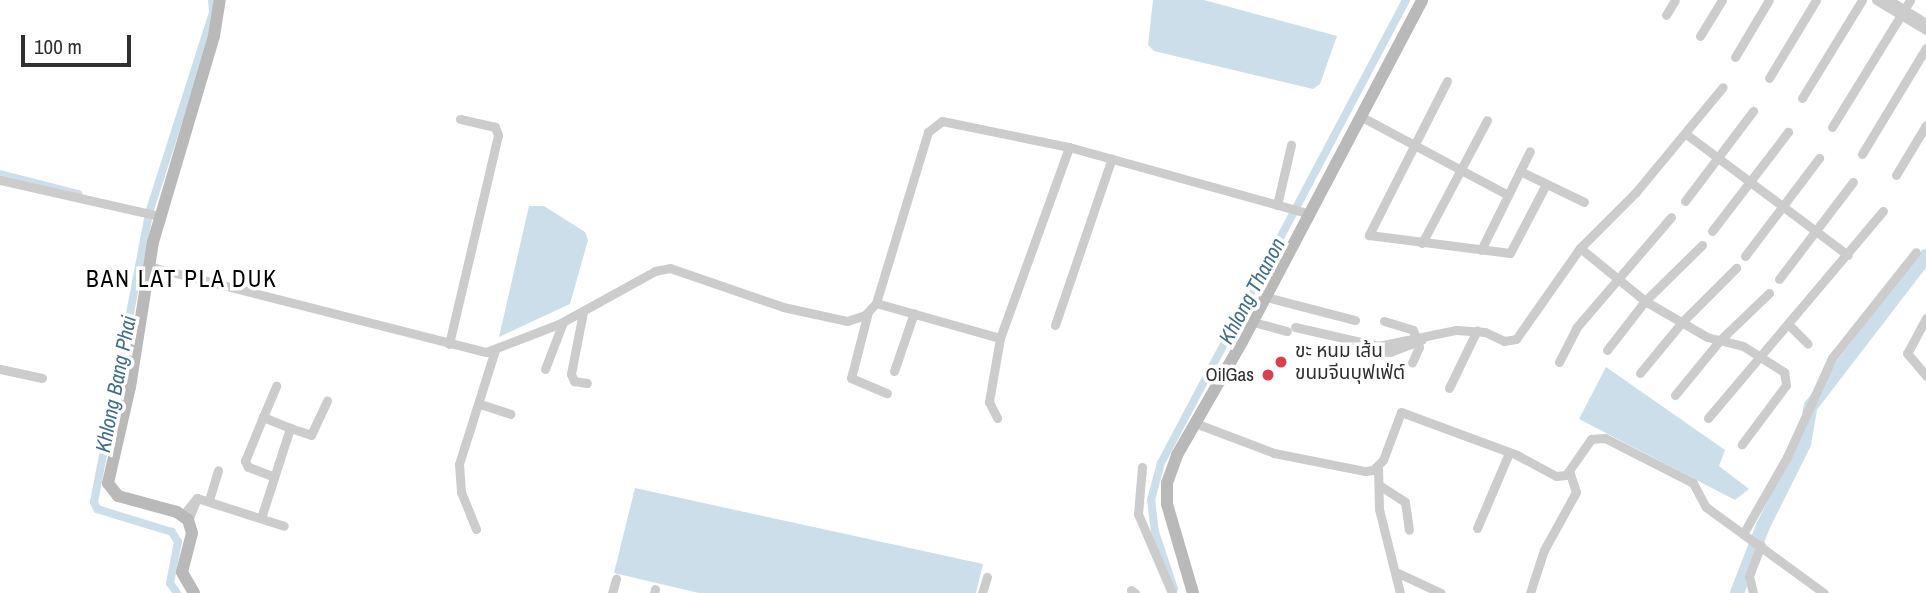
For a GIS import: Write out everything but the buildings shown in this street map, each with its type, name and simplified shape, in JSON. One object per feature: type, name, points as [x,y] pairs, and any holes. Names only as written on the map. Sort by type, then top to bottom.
[{"type":"street","points":[[194,593],[182,572],[192,533],[185,517],[118,496],[109,488],[130,387],[157,215],[214,36],[220,0]]},
{"type":"street","points":[[1193,593],[1170,520],[1167,483],[1195,423],[1254,320],[1306,213],[1422,0]]},
{"type":"street","points":[[1666,15],[1675,0]]},
{"type":"street","points":[[1700,36],[1722,0]]},
{"type":"street","points":[[1735,57],[1769,0]]},
{"type":"street","points":[[1769,78],[1816,0]]},
{"type":"street","points":[[1802,98],[1862,0]]},
{"type":"street","points":[[1876,0],[1926,23]]},
{"type":"street","points":[[1889,0],[1926,30]]},
{"type":"street","points":[[1832,127],[1910,0]]},
{"type":"street","points":[[1862,154],[1926,48]]},
{"type":"street","points":[[1447,81],[1370,235],[1505,254],[1513,250],[1546,184]]},
{"type":"street","points":[[1254,320],[1335,340],[1378,346],[1437,334],[1478,330],[1504,341],[1516,339],[1580,248],[1686,134],[1723,87]]},
{"type":"street","points":[[1685,201],[1753,111]]},
{"type":"street","points":[[1360,116],[1508,195]]},
{"type":"street","points":[[449,344],[498,135],[495,127],[460,119]]},
{"type":"street","points":[[148,266],[449,344],[495,350],[563,322],[655,271],[670,268],[838,321],[857,319],[876,303],[931,127],[954,121],[1112,158],[1306,213]]},
{"type":"street","points":[[1422,243],[1487,121]]},
{"type":"street","points":[[1896,175],[1926,125]]},
{"type":"street","points":[[1712,231],[1788,132]]},
{"type":"street","points":[[1686,134],[1749,184],[1848,255]]},
{"type":"street","points":[[1281,206],[1291,145]]},
{"type":"street","points":[[997,418],[989,402],[1000,338],[1069,147]]},
{"type":"street","points":[[1481,250],[1530,151]]},
{"type":"street","points":[[1055,326],[1112,158]]},
{"type":"street","points":[[1745,256],[1819,158]]},
{"type":"street","points":[[1520,171],[1584,202]]},
{"type":"street","points":[[0,180],[157,215]]},
{"type":"street","points":[[1779,279],[1853,182]]},
{"type":"street","points":[[1708,418],[1759,356],[1790,326],[1883,211]]},
{"type":"street","points":[[1559,362],[1576,328],[1671,217]]},
{"type":"street","points":[[1607,350],[1645,301],[1702,245]]},
{"type":"street","points":[[1580,248],[1615,280],[1645,301],[1681,323],[1759,356],[1787,379],[1775,404],[1742,444]]},
{"type":"street","points":[[1745,535],[1787,457],[1832,358],[1916,252]]},
{"type":"street","points":[[1640,373],[1681,323],[1736,268]]},
{"type":"street","points":[[1675,395],[1720,340],[1769,293]]},
{"type":"street","points":[[1266,297],[1355,320]]},
{"type":"street","points":[[876,303],[1000,338]]},
{"type":"street","points":[[583,312],[571,374],[574,381],[587,383]]},
{"type":"street","points":[[868,312],[851,378],[887,393]]},
{"type":"street","points":[[894,371],[914,313]]},
{"type":"street","points":[[1926,318],[1907,353],[1926,376]]},
{"type":"street","points":[[1384,321],[1406,325],[1418,339]]},
{"type":"street","points":[[545,369],[563,322]]},
{"type":"street","points":[[1790,326],[1808,344]]},
{"type":"street","points":[[1449,388],[1478,330]]},
{"type":"street","points":[[1412,363],[1418,339]]},
{"type":"street","points":[[476,529],[461,492],[459,472],[495,350]]},
{"type":"street","points":[[0,369],[42,378]]},
{"type":"street","points":[[272,476],[248,467],[245,461],[276,386]]},
{"type":"street","points":[[263,416],[311,435],[327,401]]},
{"type":"street","points":[[481,404],[510,414]]},
{"type":"street","points":[[1400,593],[1398,573],[1379,509],[1378,466],[1401,412],[1509,453],[1556,476],[1569,471],[1591,439],[1605,438],[1684,477],[1693,484],[1706,507],[1824,593]]},
{"type":"street","points":[[1195,423],[1274,453],[1364,471],[1378,466]]},
{"type":"street","points":[[261,518],[272,476],[290,428]]},
{"type":"street","points":[[1477,528],[1509,453]]},
{"type":"street","points":[[1142,467],[1138,514],[1172,593]]},
{"type":"street","points":[[209,500],[218,470]]},
{"type":"street","points":[[1530,593],[1545,550],[1576,492],[1569,471]]},
{"type":"street","points":[[1379,485],[1405,502],[1409,530]]},
{"type":"street","points":[[185,517],[197,498],[284,526]]},
{"type":"street","points":[[1753,593],[1749,576],[1759,544]]},
{"type":"street","points":[[1398,573],[1441,593]]},
{"type":"street","points":[[982,593],[987,577]]},
{"type":"street","points":[[612,593],[616,579]]},
{"type":"water","points":[[1153,0],[1204,0],[1337,36],[1320,84],[1313,89],[1154,51],[1148,45]]},
{"type":"water","points":[[529,206],[544,206],[585,232],[588,240],[570,304],[499,337]]},
{"type":"water","points":[[1606,367],[1725,450],[1719,466],[1749,489],[1735,500],[1579,419]]},
{"type":"water","points":[[635,488],[983,564],[976,593],[699,593],[614,573]]},
{"type":"waterway","name":"Khlong Bang Phai","points":[[177,593],[170,583],[178,542],[172,532],[97,509],[94,502],[149,213],[213,13],[212,0]]},
{"type":"waterway","name":"Khlong Thanon","points":[[1174,589],[1155,532],[1151,500],[1161,463],[1406,0]]},
{"type":"waterway","points":[[0,174],[78,194]]},
{"type":"waterway","points":[[1737,593],[1763,526],[1804,444],[1811,406],[1926,256]]},
{"type":"place","name":"ขะ หนม เส้น ขนมจีนบุฟเฟ่ต์","points":[[1281,362]]},
{"type":"place","name":"OilGas","points":[[1268,375]]},
{"type":"district","name":"BAN LAT PLA DUK","points":[[182,279]]}]
